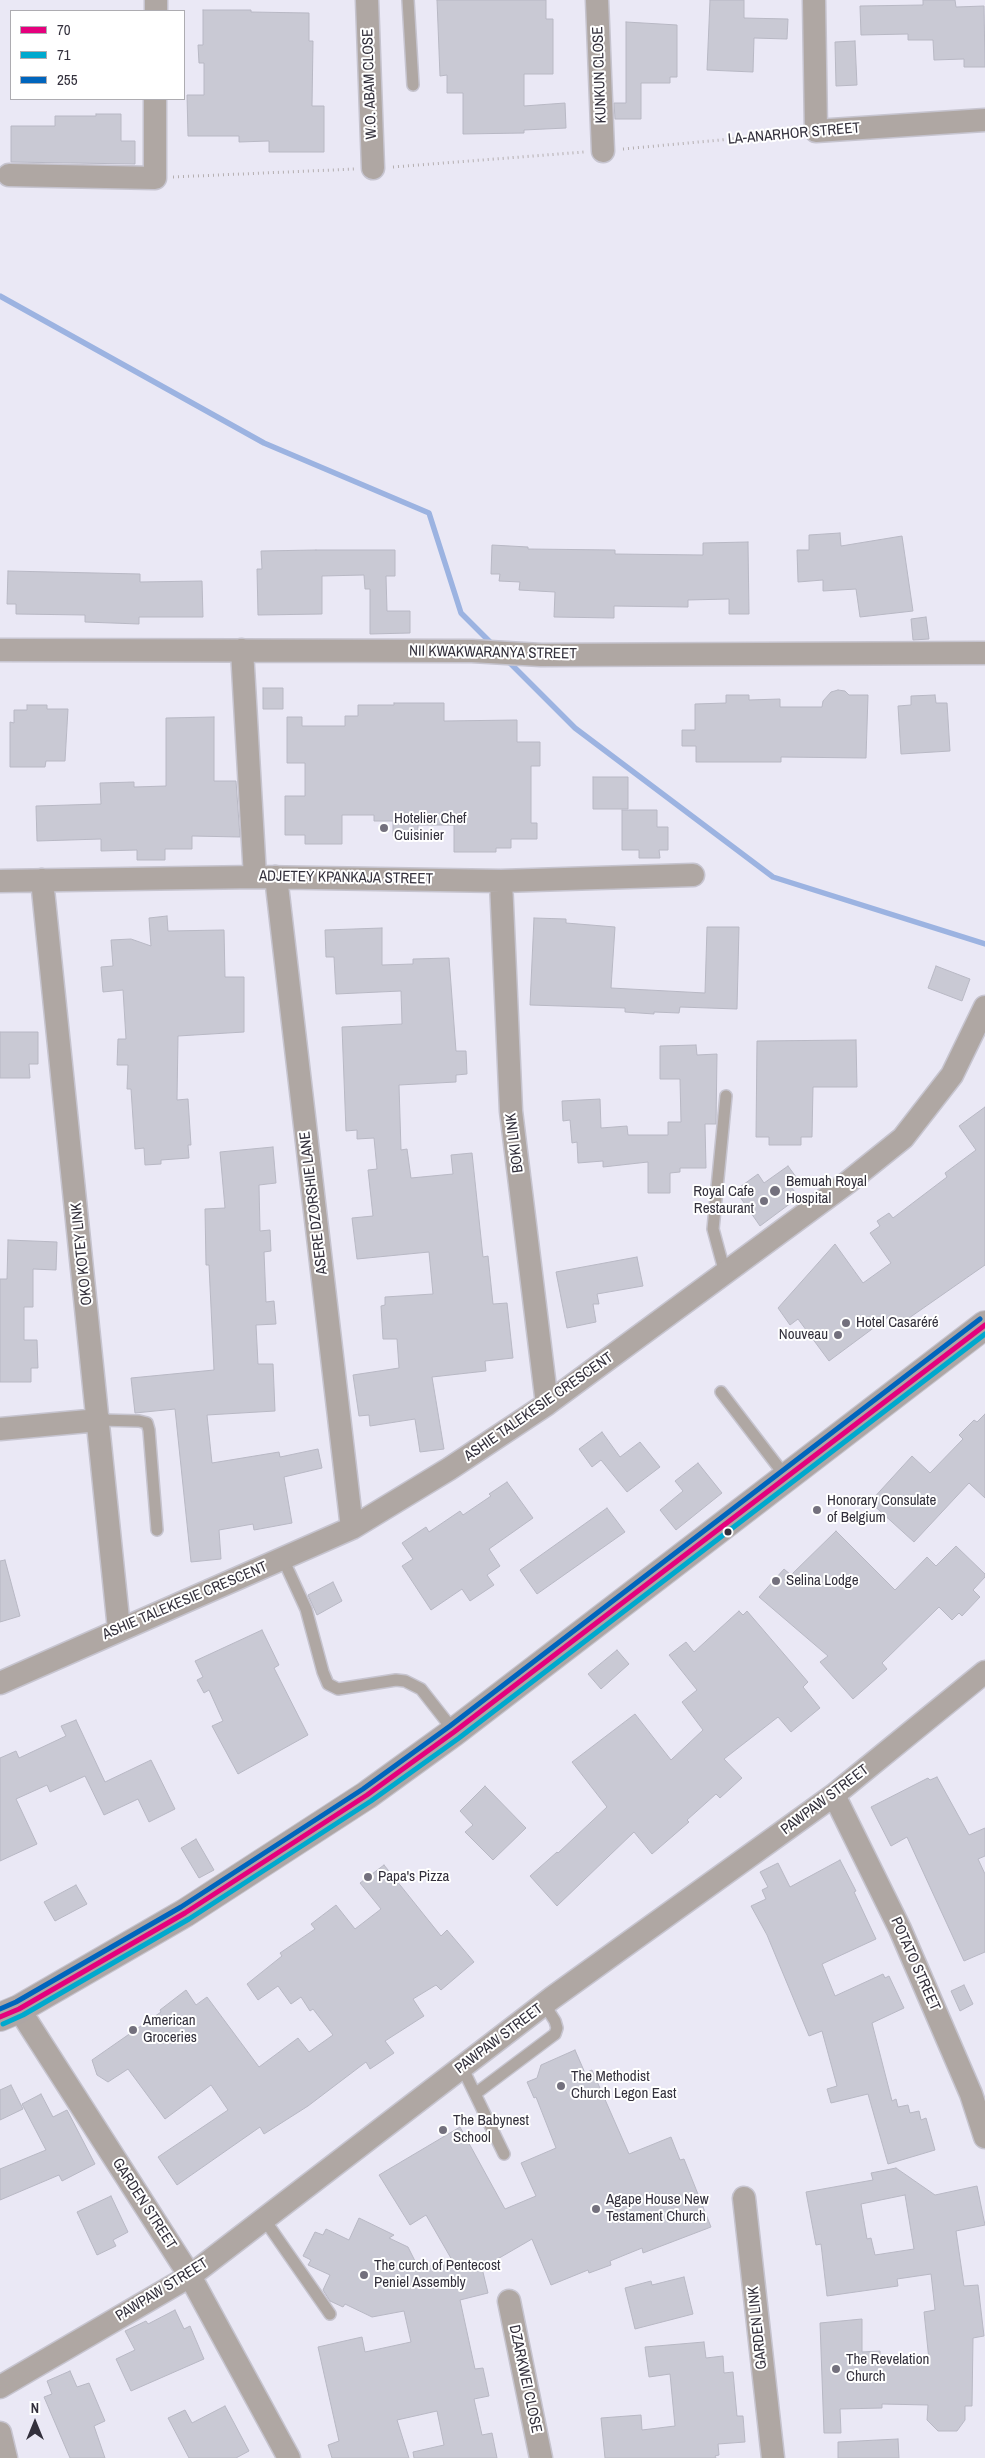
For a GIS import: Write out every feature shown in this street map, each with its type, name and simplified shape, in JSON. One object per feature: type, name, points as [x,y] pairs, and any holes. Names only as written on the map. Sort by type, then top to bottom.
[{"type":"main road","points":[[10,2013],[185,1913],[368,1795],[454,1732],[985,1325]]},
{"type":"street","name":"W.O. ABAM CLOSE","points":[[367,0],[373,168]]},
{"type":"street","name":"KUNKUN CLOSE","points":[[597,0],[602,151]]},
{"type":"street","points":[[814,0],[816,131]]},
{"type":"street","points":[[9,176],[154,178],[155,100]]},
{"type":"street","name":"LA-ANARHOR STREET","points":[[816,131],[985,120]]},
{"type":"street","name":"NII KWAKWARANYA STREET","points":[[0,650],[472,651],[541,655],[985,653]]},
{"type":"street","name":"ASERE DZORSHIE LANE","points":[[242,650],[266,877],[352,1528]]},
{"type":"street","name":"ADJETEY KPANKAJA STREET","points":[[0,881],[266,877],[501,881],[693,875]]},
{"type":"street","name":"OKO KOTEY LINK","points":[[42,880],[119,1629]]},
{"type":"street","name":"BOKI LINK","points":[[501,881],[511,1111],[547,1404]]},
{"type":"street","name":"ASHIE TALEKESIE CRESCENT","points":[[0,1683],[352,1528],[449,1469],[547,1404],[847,1183],[903,1138],[952,1075],[985,1007]]},
{"type":"street","points":[[0,1428],[99,1420]]},
{"type":"street","name":"PAWPAW STREET","points":[[0,2387],[190,2276],[544,2004],[834,1796],[985,1672]]},
{"type":"street","name":"POTATO STREET","points":[[834,1796],[900,1929],[971,2094],[985,2137]]},
{"type":"street","name":"GARDEN STREET","points":[[10,2013],[190,2276],[289,2458]]},
{"type":"street","name":"GARDEN LINK","points":[[744,2198],[773,2458]]},
{"type":"street","name":"DZARKWEI CLOSE","points":[[509,2300],[541,2458]]},
{"type":"street","points":[[0,2433],[6,2458]]},
{"type":"lane","points":[[408,0],[413,85]]},
{"type":"lane","points":[[725,1273],[713,1229],[726,1096]]},
{"type":"lane","points":[[721,1392],[786,1477]]},
{"type":"lane","points":[[99,1420],[140,1421],[146,1423],[149,1430],[157,1530]]},
{"type":"lane","points":[[283,1559],[306,1609],[328,1684],[338,1689],[396,1680],[405,1681],[421,1689],[454,1732]]},
{"type":"lane","points":[[475,2094],[555,2034],[557,2028],[555,2022],[544,2004]]},
{"type":"lane","points":[[462,2067],[504,2154]]},
{"type":"lane","points":[[264,2219],[330,2314]]},
{"type":"path","name":"LA-ANARHOR STREET","points":[[154,178],[373,168],[602,151],[816,131]]},
{"type":"building","points":[[437,0],[546,0],[546,19],[553,19],[553,74],[524,74],[524,106],[565,103],[566,128],[524,130],[524,133],[463,134],[463,93],[447,93],[447,75],[440,76]]},
{"type":"building","points":[[710,0],[744,0],[744,18],[788,19],[787,39],[754,38],[753,72],[707,70]]},
{"type":"building","points":[[923,0],[955,0],[956,7],[984,6],[985,67],[964,67],[964,59],[934,60],[933,40],[908,40],[908,34],[861,35],[860,6],[923,5]]},
{"type":"building","points":[[203,10],[309,13],[309,41],[313,41],[312,106],[324,106],[324,152],[269,152],[269,141],[239,142],[239,136],[188,136],[187,95],[204,95],[204,63],[199,63],[198,45],[203,45]]},
{"type":"building","points":[[626,22],[677,25],[677,77],[670,77],[670,83],[641,83],[641,119],[615,119],[614,103],[626,103]]},
{"type":"building","points":[[855,41],[857,85],[836,86],[835,42]]},
{"type":"building","points":[[96,114],[121,114],[121,141],[135,141],[135,164],[11,162],[11,126],[55,126],[55,116],[96,116]]},
{"type":"building","points":[[840,533],[841,546],[902,536],[913,611],[860,617],[856,589],[823,591],[823,580],[798,582],[797,550],[809,550],[809,535]]},
{"type":"building","points":[[748,542],[749,614],[729,614],[729,599],[688,600],[688,607],[614,606],[614,618],[554,617],[555,592],[519,590],[520,582],[499,581],[500,574],[491,574],[492,545],[528,547],[528,549],[615,550],[615,554],[703,555],[703,543]]},
{"type":"building","points":[[395,550],[395,576],[386,576],[387,611],[410,611],[410,633],[370,634],[370,589],[365,589],[364,575],[322,576],[322,614],[258,615],[257,569],[262,569],[261,551]]},
{"type":"building","points":[[8,571],[140,574],[140,582],[202,581],[203,617],[139,617],[139,624],[85,622],[85,615],[16,614],[16,604],[7,604]]},
{"type":"building","points":[[926,617],[929,639],[913,640],[911,619]]},
{"type":"building","points":[[263,688],[283,688],[283,709],[263,709]]},
{"type":"building","points":[[845,691],[849,695],[868,695],[866,758],[781,757],[781,762],[696,762],[696,746],[682,746],[682,730],[695,730],[695,704],[726,703],[726,695],[749,695],[749,700],[780,699],[780,707],[822,707],[823,701],[831,692]]},
{"type":"building","points":[[935,695],[936,703],[947,703],[950,751],[901,754],[898,706],[911,705],[911,696]]},
{"type":"building","points":[[394,703],[444,703],[444,721],[517,720],[517,742],[540,742],[540,766],[531,766],[531,823],[537,823],[537,839],[511,839],[511,848],[496,848],[496,852],[454,852],[454,825],[418,825],[418,836],[393,836],[393,821],[374,821],[374,815],[342,815],[342,844],[305,844],[305,835],[285,835],[285,796],[305,796],[305,763],[287,763],[287,717],[302,717],[302,726],[345,726],[345,716],[358,716],[358,705],[394,705]]},
{"type":"building","points":[[27,705],[47,705],[47,709],[68,709],[65,761],[46,761],[45,767],[10,767],[10,722],[14,723],[14,710],[27,710]]},
{"type":"building","points":[[214,717],[214,781],[236,781],[240,837],[192,836],[192,849],[165,849],[165,860],[137,860],[137,850],[101,851],[101,839],[37,841],[36,806],[101,804],[100,783],[134,782],[134,787],[166,786],[166,718]]},
{"type":"building","points":[[593,777],[628,777],[628,809],[593,809]]},
{"type":"building","points":[[622,810],[657,810],[657,827],[668,827],[668,850],[659,850],[660,858],[639,858],[639,850],[622,850]]},
{"type":"building","points":[[167,916],[168,931],[224,930],[225,977],[244,977],[244,1032],[178,1036],[177,1100],[188,1099],[191,1145],[188,1145],[189,1158],[161,1160],[161,1164],[145,1165],[144,1148],[135,1149],[131,1089],[127,1089],[128,1065],[117,1065],[118,1039],[126,1039],[123,990],[103,992],[101,967],[113,966],[111,940],[131,939],[151,946],[149,918]]},
{"type":"building","points":[[534,918],[566,919],[566,923],[615,927],[611,988],[705,993],[707,927],[739,927],[737,1009],[680,1007],[679,1013],[654,1012],[654,1014],[625,1012],[625,1008],[530,1005]]},
{"type":"building","points":[[382,928],[382,965],[413,964],[413,959],[449,958],[456,1051],[466,1051],[467,1074],[456,1075],[456,1082],[399,1085],[401,1150],[407,1149],[411,1178],[453,1174],[451,1155],[472,1153],[483,1257],[488,1256],[493,1304],[507,1303],[513,1358],[485,1361],[486,1371],[432,1377],[444,1449],[420,1452],[415,1419],[370,1426],[369,1415],[359,1416],[353,1375],[399,1368],[397,1339],[383,1339],[381,1306],[385,1305],[385,1297],[433,1294],[429,1252],[357,1259],[352,1218],[373,1216],[368,1170],[377,1169],[374,1138],[357,1139],[357,1130],[346,1131],[342,1027],[402,1024],[401,991],[336,994],[334,957],[326,957],[325,930]]},
{"type":"building","points":[[936,966],[970,979],[962,1001],[928,988]]},
{"type":"building","points":[[0,1032],[38,1032],[38,1064],[29,1064],[30,1078],[0,1078]]},
{"type":"building","points":[[856,1040],[857,1087],[813,1087],[812,1137],[801,1137],[801,1145],[769,1145],[769,1137],[756,1137],[757,1041]]},
{"type":"building","points":[[696,1045],[697,1055],[717,1054],[716,1124],[705,1124],[706,1168],[680,1168],[680,1172],[670,1173],[670,1193],[648,1193],[648,1162],[603,1167],[603,1161],[578,1163],[577,1142],[572,1143],[570,1120],[563,1121],[562,1101],[600,1099],[601,1128],[627,1126],[628,1135],[668,1135],[668,1122],[681,1122],[680,1079],[660,1079],[660,1046]]},
{"type":"building","points":[[985,1107],[985,1265],[899,1325],[891,1315],[829,1361],[798,1319],[790,1325],[778,1308],[835,1244],[863,1283],[891,1263],[870,1233],[880,1226],[877,1221],[889,1213],[893,1218],[947,1177],[945,1173],[976,1150],[959,1126]]},
{"type":"building","points":[[273,1147],[276,1183],[259,1185],[260,1231],[270,1230],[271,1251],[264,1252],[266,1302],[274,1301],[276,1324],[256,1325],[258,1364],[273,1364],[275,1411],[207,1415],[212,1463],[279,1452],[280,1457],[318,1449],[322,1468],[284,1477],[292,1523],[254,1530],[253,1524],[219,1530],[221,1559],[191,1562],[175,1409],[135,1413],[131,1378],[214,1370],[209,1265],[206,1265],[205,1209],[225,1208],[220,1152]]},
{"type":"building","points":[[788,1166],[799,1181],[791,1187],[799,1197],[760,1226],[740,1197],[745,1193],[740,1187],[758,1174],[764,1183]]},
{"type":"building","points":[[8,1240],[57,1242],[56,1270],[33,1269],[33,1307],[24,1307],[24,1340],[37,1340],[38,1368],[31,1368],[31,1382],[0,1382],[0,1279],[7,1279]]},
{"type":"building","points":[[637,1257],[643,1286],[597,1294],[599,1304],[593,1304],[596,1322],[567,1328],[556,1272]]},
{"type":"building","points":[[985,1414],[985,1498],[969,1483],[914,1542],[870,1502],[912,1456],[930,1473],[963,1439],[959,1435],[974,1420],[977,1422]]},
{"type":"building","points":[[602,1432],[620,1457],[640,1442],[660,1467],[627,1492],[601,1460],[592,1467],[579,1449]]},
{"type":"building","points":[[698,1463],[722,1493],[676,1530],[660,1510],[683,1491],[675,1481]]},
{"type":"building","points":[[507,1482],[533,1518],[489,1549],[500,1566],[487,1575],[494,1585],[470,1601],[462,1589],[431,1610],[402,1566],[413,1559],[402,1543],[426,1527],[429,1532],[460,1511],[463,1515],[491,1496],[489,1494]]},
{"type":"building","points":[[607,1508],[625,1532],[537,1594],[520,1570]]},
{"type":"building","points":[[836,1531],[895,1590],[927,1557],[936,1566],[956,1546],[985,1574],[985,1577],[973,1590],[980,1597],[962,1616],[959,1613],[952,1620],[939,1607],[882,1663],[887,1669],[853,1699],[820,1662],[828,1656],[759,1597],[784,1569],[791,1575]]},
{"type":"building","points":[[5,1560],[20,1616],[0,1622],[0,1561]]},
{"type":"building","points":[[333,1582],[342,1601],[317,1615],[308,1595]]},
{"type":"building","points":[[739,1611],[743,1615],[747,1611],[808,1682],[803,1687],[820,1708],[791,1732],[778,1717],[724,1759],[742,1778],[720,1798],[716,1794],[687,1820],[689,1822],[652,1854],[634,1832],[557,1906],[530,1876],[558,1853],[607,1807],[572,1762],[635,1714],[671,1760],[703,1730],[682,1702],[697,1690],[669,1655],[686,1642],[694,1652]]},
{"type":"building","points":[[262,1630],[279,1665],[274,1668],[308,1735],[238,1774],[212,1726],[223,1721],[209,1690],[204,1693],[197,1680],[203,1677],[195,1661]]},
{"type":"building","points":[[617,1650],[629,1664],[601,1689],[588,1674]]},
{"type":"building","points":[[76,1720],[105,1782],[151,1760],[175,1809],[149,1822],[138,1799],[104,1815],[85,1776],[50,1792],[47,1785],[16,1799],[37,1844],[0,1861],[0,1758],[16,1751],[19,1758],[66,1736],[61,1726]]},
{"type":"building","points":[[937,1777],[969,1835],[985,1828],[985,1856],[978,1859],[985,1874],[985,1952],[964,1961],[907,1837],[891,1846],[871,1807],[928,1778],[930,1780]]},
{"type":"building","points":[[485,1786],[526,1828],[493,1860],[465,1832],[473,1825],[460,1811]]},
{"type":"building","points":[[196,1839],[214,1870],[199,1878],[181,1848]]},
{"type":"building","points":[[840,1860],[856,1891],[854,1892],[876,1939],[822,1964],[835,1996],[883,1974],[885,1978],[889,1976],[904,2008],[872,2023],[892,2101],[896,2099],[898,2107],[908,2105],[910,2113],[919,2111],[921,2120],[926,2118],[935,2150],[888,2164],[868,2094],[831,2103],[827,2089],[837,2086],[822,2031],[809,2036],[767,1935],[751,1906],[766,1899],[762,1890],[768,1887],[760,1872],[778,1863],[790,1887]]},
{"type":"building","points":[[384,1865],[441,1936],[447,1930],[474,1962],[441,1990],[436,1985],[413,1999],[424,2016],[385,2041],[394,2053],[370,2069],[366,2062],[308,2106],[264,2134],[260,2127],[177,2185],[158,2157],[228,2110],[211,2085],[165,2119],[128,2069],[108,2082],[97,2075],[92,2060],[161,2012],[160,2010],[186,1990],[196,2005],[207,1997],[259,2067],[298,2038],[309,2052],[333,2035],[313,2009],[310,2011],[301,1997],[291,2004],[278,1986],[258,2000],[247,1984],[282,1956],[280,1953],[315,1929],[311,1924],[336,1905],[355,1929],[381,1909],[360,1883]]},
{"type":"building","points":[[76,1885],[87,1904],[55,1921],[44,1902]]},
{"type":"building","points":[[964,1985],[973,2004],[960,2011],[951,1991]]},
{"type":"building","points":[[575,2050],[585,2073],[592,2070],[629,2154],[671,2137],[680,2160],[684,2159],[711,2227],[643,2253],[642,2248],[610,2261],[611,2265],[589,2273],[588,2270],[551,2285],[532,2239],[482,2268],[488,2293],[460,2300],[475,2369],[483,2368],[489,2396],[474,2399],[482,2435],[492,2433],[497,2458],[414,2458],[413,2452],[444,2445],[437,2411],[397,2420],[409,2458],[332,2458],[328,2445],[339,2441],[318,2347],[362,2337],[365,2352],[411,2342],[404,2311],[372,2317],[345,2304],[343,2307],[330,2301],[323,2290],[330,2275],[308,2265],[311,2260],[303,2256],[315,2232],[323,2235],[326,2229],[349,2240],[359,2218],[394,2235],[389,2238],[408,2247],[419,2269],[452,2260],[426,2215],[410,2225],[379,2175],[460,2127],[505,2209],[536,2196],[521,2163],[556,2148],[536,2097],[534,2098],[527,2082],[537,2078],[541,2065]]},
{"type":"building","points":[[11,2085],[23,2109],[0,2120],[0,2090]]},
{"type":"building","points":[[41,2094],[53,2117],[67,2110],[95,2164],[62,2181],[59,2175],[0,2200],[0,2169],[46,2150],[22,2104]]},
{"type":"building","points":[[896,2168],[935,2195],[977,2186],[985,2225],[956,2231],[964,2286],[978,2285],[984,2336],[973,2338],[972,2406],[965,2406],[965,2420],[957,2431],[938,2431],[927,2420],[928,2405],[882,2404],[882,2408],[840,2409],[841,2433],[824,2433],[820,2323],[862,2319],[862,2352],[880,2351],[880,2360],[929,2360],[924,2312],[935,2310],[931,2274],[897,2279],[898,2286],[827,2296],[821,2244],[816,2245],[806,2192],[873,2180],[871,2173]],"holes":[[[905,2195],[914,2249],[875,2255],[871,2238],[867,2239],[861,2204]]]},
{"type":"building","points":[[111,2196],[128,2232],[113,2240],[116,2246],[97,2255],[77,2212]]},
{"type":"building","points":[[684,2277],[693,2314],[635,2329],[625,2288],[651,2281],[652,2285]]},
{"type":"building","points":[[175,2310],[184,2329],[190,2326],[204,2359],[131,2391],[116,2359],[135,2350],[125,2331],[146,2321],[148,2324]]},
{"type":"building","points":[[704,2342],[706,2358],[723,2356],[724,2373],[733,2372],[737,2416],[743,2416],[745,2442],[718,2444],[719,2455],[715,2456],[716,2458],[605,2458],[601,2418],[641,2415],[642,2430],[675,2426],[670,2374],[649,2377],[645,2347]]},
{"type":"building","points":[[70,2371],[77,2387],[89,2383],[105,2421],[94,2426],[105,2458],[70,2458],[44,2397],[52,2394],[47,2381]]},
{"type":"building","points":[[225,2406],[249,2451],[236,2458],[189,2458],[168,2418],[185,2410],[192,2423]]},
{"type":"building","points":[[898,2439],[899,2458],[838,2458],[838,2442]]},
{"type":"waterway","points":[[0,296],[264,443],[429,513],[461,613],[494,646]]},
{"type":"waterway","points":[[507,660],[575,728],[773,877],[985,944]]},
{"type":"transit line","name":"255","points":[[0,2009],[16,2002],[181,1907],[363,1789],[450,1726],[980,1319]]},
{"type":"transit line","name":"70","points":[[0,2017],[19,2009],[185,1913],[367,1795],[454,1732],[985,1325]]},
{"type":"transit line","name":"71","points":[[3,2024],[23,2015],[189,1919],[371,1801],[459,1738],[985,1334]]},
{"type":"place","name":"Hotelier Chef Cuisinier","points":[[384,828]]},
{"type":"place","name":"Bemuah Royal Hospital","points":[[775,1191]]},
{"type":"place","name":"Royal Cafe Restaurant","points":[[764,1201]]},
{"type":"place","name":"Hotel Casaréré","points":[[846,1323]]},
{"type":"place","name":"Nouveau","points":[[838,1335]]},
{"type":"place","name":"Honorary Consulate of Belgium","points":[[817,1510]]},
{"type":"place","name":"Selina Lodge","points":[[776,1581]]},
{"type":"place","name":"Papa's Pizza","points":[[368,1877]]},
{"type":"place","name":"American Groceries","points":[[133,2030]]},
{"type":"place","name":"The Methodist Church Legon East","points":[[561,2086]]},
{"type":"place","name":"The Babynest School","points":[[443,2130]]},
{"type":"place","name":"Agape House New Testament Church","points":[[596,2209]]},
{"type":"place","name":"The curch of Pentecost Peniel Assembly","points":[[364,2275]]},
{"type":"place","name":"The Revelation Church","points":[[836,2369]]}]
